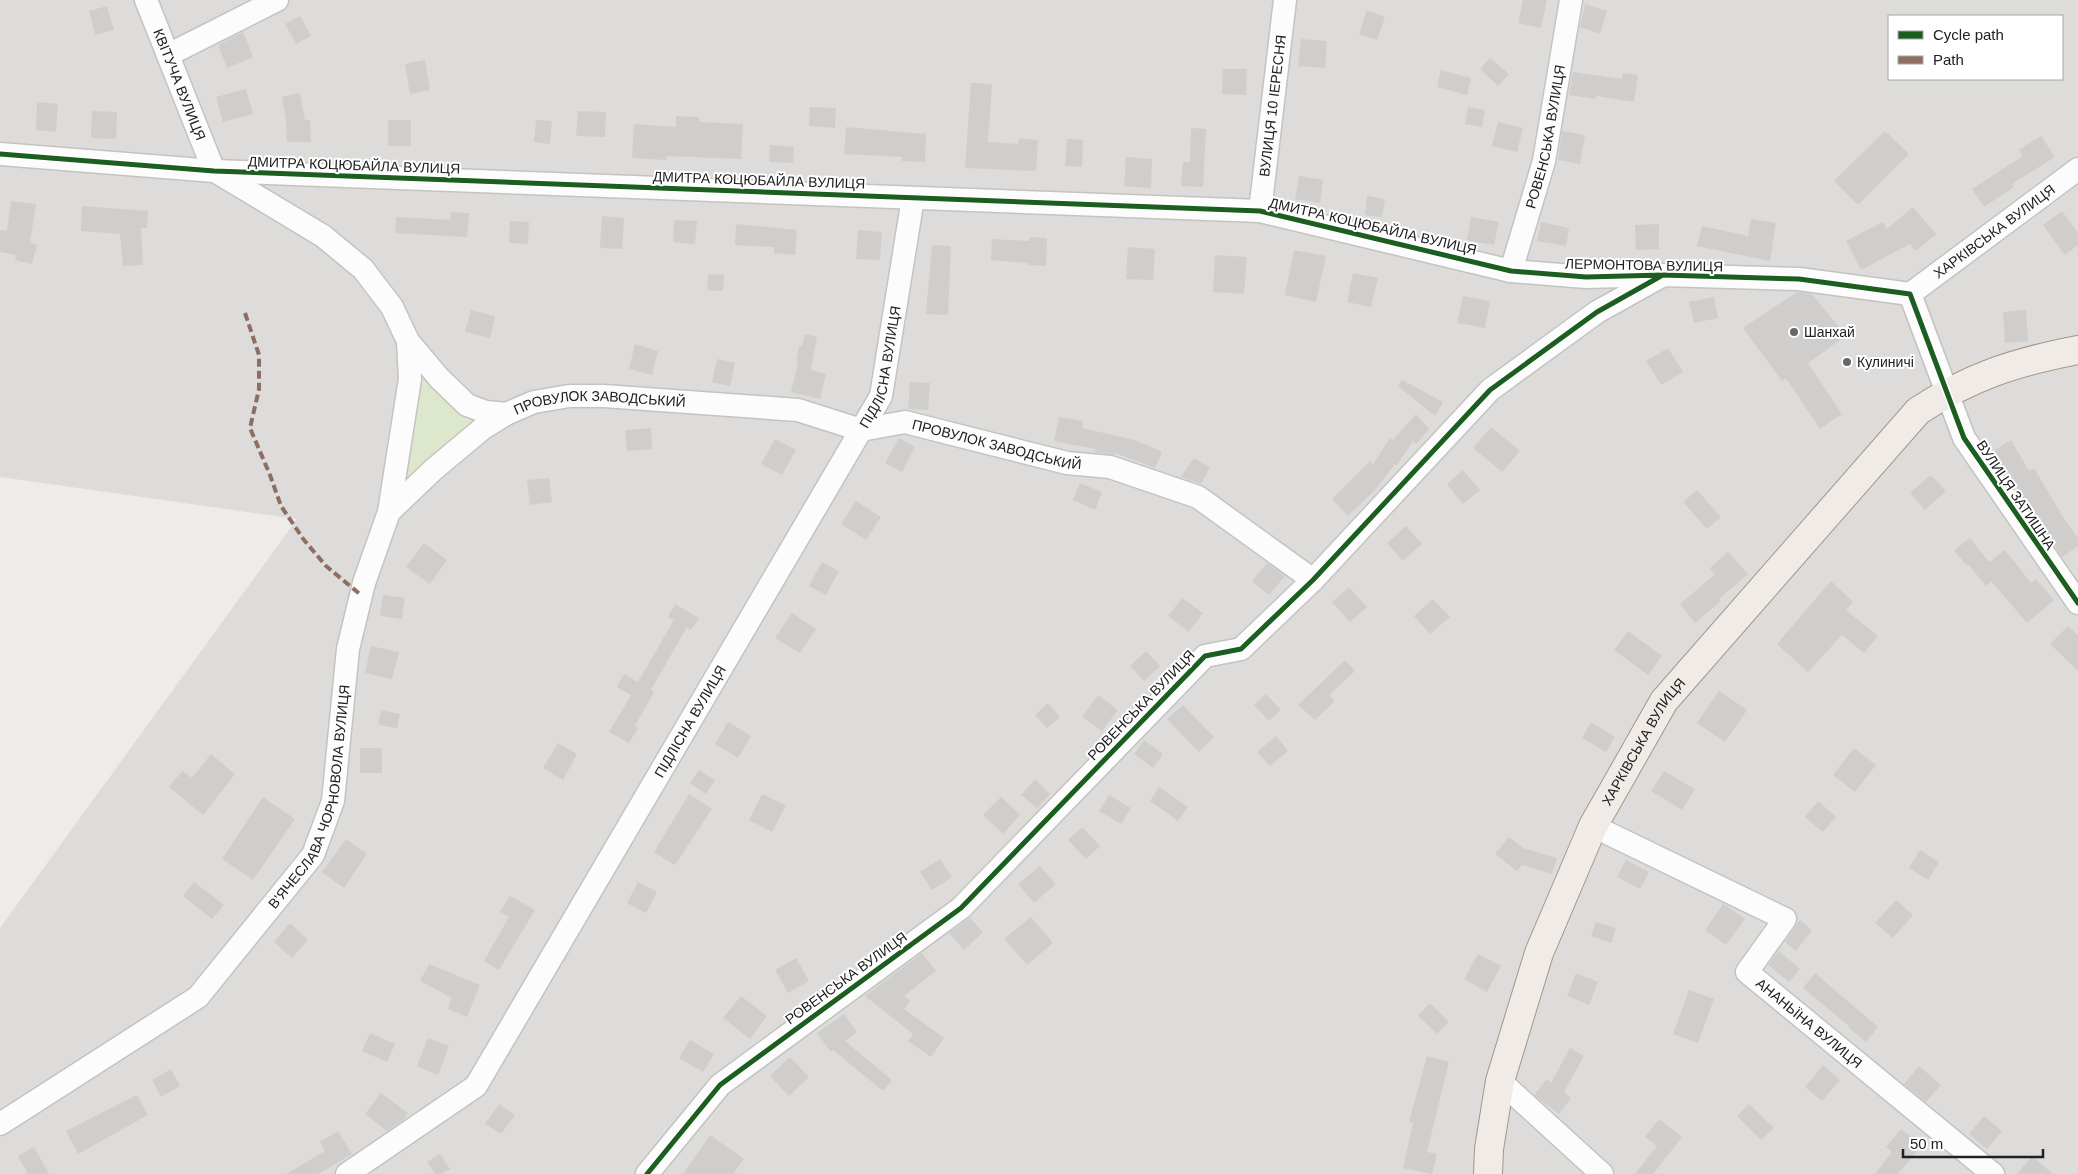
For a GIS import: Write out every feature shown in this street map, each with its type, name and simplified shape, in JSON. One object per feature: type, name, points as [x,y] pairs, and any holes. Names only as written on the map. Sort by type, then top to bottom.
[{"type":"main road","name":"ХАРКІВСЬКА ВУЛИЦЯ","points":[[1488,1174],[1500,1081],[1539,953],[1594,826],[1664,701],[1918,411],[1946,392],[1995,370],[2078,350]]},
{"type":"street","name":"КВІТУЧА ВУЛИЦЯ","points":[[146,0],[214,170]]},
{"type":"street","points":[[168,55],[277,0]]},
{"type":"street","name":"ВУЛИЦЯ 10 ІЕРЕСНЯ","points":[[1260,211],[1285,0]]},
{"type":"street","name":"РОВЕНСЬКА ВУЛИЦЯ","points":[[1511,271],[1544,161],[1571,0]]},
{"type":"street","name":"ДМИТРА КОЦЮБАЙЛА ВУЛИЦЯ","points":[[0,154],[214,170],[1260,211],[1511,271]]},
{"type":"street","name":"ХАРКІВСЬКА ВУЛИЦЯ","points":[[1910,294],[2078,169]]},
{"type":"street","points":[[214,170],[323,236],[363,269],[392,307],[408,341],[439,378],[467,405],[486,412],[506,414]]},
{"type":"street","name":"ПІДЛІСНА ВУЛИЦЯ","points":[[347,1174],[476,1086],[881,396],[913,198]]},
{"type":"street","name":"ЛЕРМОНТОВА ВУЛИЦЯ","points":[[1511,271],[1586,277],[1663,275],[1799,279],[1910,294]]},
{"type":"street","name":"РОВЕНСЬКА ВУЛИЦЯ","points":[[647,1174],[720,1085],[961,908],[1205,656],[1241,649],[1313,580],[1490,390],[1597,312],[1663,275]]},
{"type":"street","points":[[1910,294],[1946,392]]},
{"type":"street","name":"В'ЯЧЕСЛАВА ЧОРНОВОЛА ВУЛИЦЯ","points":[[0,1124],[198,996],[313,855],[333,801],[348,649],[364,583],[389,512],[410,379],[408,341]]},
{"type":"street","name":"ВУЛИЦЯ ЗАТИШНА","points":[[1946,392],[1964,438],[2074,601],[2078,603]]},
{"type":"street","name":"ПРОВУЛОК ЗАВОДСЬКИЙ","points":[[389,512],[433,470],[482,429],[506,414],[534,402],[569,396],[604,396],[798,410],[861,430],[905,422],[1067,463],[1110,467],[1198,497],[1313,580]]},
{"type":"street","name":"АНАНЬЇНА ВУЛИЦЯ","points":[[1594,826],[1785,919],[1747,972],[1993,1174]]},
{"type":"street","points":[[1500,1081],[1602,1174]]},
{"type":"shaded area","points":[[0,0],[2078,0],[2078,1174],[0,1174],[0,928],[297,519],[0,477]]},
{"type":"green space","points":[[408,341],[439,378],[506,414],[389,512]]},
{"type":"building","points":[[1523,0],[1547,0],[1541,28],[1518,23]]},
{"type":"building","points":[[1585,4],[1607,11],[1600,34],[1580,27]]},
{"type":"building","points":[[107,6],[114,30],[95,35],[89,11]]},
{"type":"building","points":[[1367,10],[1385,17],[1377,40],[1359,34]]},
{"type":"building","points":[[300,16],[311,36],[296,44],[285,24]]},
{"type":"building","points":[[243,32],[253,57],[227,68],[218,45]]},
{"type":"building","points":[[1301,39],[1327,41],[1325,68],[1298,66]]},
{"type":"building","points":[[1490,58],[1509,74],[1498,86],[1480,69]]},
{"type":"building","points":[[425,60],[430,90],[410,94],[405,64]]},
{"type":"building","points":[[1223,69],[1247,69],[1246,95],[1222,94]]},
{"type":"building","points":[[1441,70],[1471,78],[1467,95],[1437,87]]},
{"type":"building","points":[[1573,72],[1622,79],[1622,73],[1638,75],[1634,102],[1596,96],[1595,99],[1569,95]]},
{"type":"building","points":[[971,83],[992,84],[988,142],[1018,144],[1019,138],[1038,140],[1036,171],[965,168]]},
{"type":"building","points":[[246,89],[253,114],[223,122],[216,97]]},
{"type":"building","points":[[300,93],[305,120],[310,120],[311,142],[287,142],[282,97]]},
{"type":"building","points":[[37,102],[58,104],[56,132],[36,130]]},
{"type":"building","points":[[810,107],[836,108],[835,128],[809,126]]},
{"type":"building","points":[[1468,107],[1485,110],[1482,127],[1465,124]]},
{"type":"building","points":[[92,111],[117,112],[116,139],[91,138]]},
{"type":"building","points":[[578,111],[606,112],[605,137],[576,136]]},
{"type":"building","points":[[676,116],[699,117],[699,122],[743,124],[741,159],[667,156],[666,160],[632,158],[634,124],[676,127]]},
{"type":"building","points":[[388,120],[411,120],[411,146],[388,146]]},
{"type":"building","points":[[536,120],[552,121],[550,144],[534,142]]},
{"type":"building","points":[[1498,122],[1523,128],[1517,152],[1492,146]]},
{"type":"building","points":[[846,127],[926,134],[925,162],[902,161],[902,157],[844,154]]},
{"type":"building","points":[[1191,128],[1206,129],[1203,187],[1181,186],[1183,162],[1190,162]]},
{"type":"building","points":[[1562,131],[1585,135],[1580,164],[1558,160]]},
{"type":"building","points":[[1885,131],[1909,154],[1858,205],[1834,181]]},
{"type":"building","points":[[2041,136],[2055,157],[2012,184],[2014,187],[1984,207],[1972,189],[2023,156],[2019,150]]},
{"type":"building","points":[[1067,139],[1083,140],[1082,167],[1065,166]]},
{"type":"building","points":[[770,145],[794,147],[793,163],[769,162]]},
{"type":"building","points":[[1126,157],[1152,159],[1151,188],[1124,186]]},
{"type":"building","points":[[1299,176],[1323,180],[1320,203],[1295,199]]},
{"type":"building","points":[[1367,196],[1385,199],[1382,217],[1365,215]]},
{"type":"building","points":[[11,201],[36,204],[30,243],[37,245],[32,264],[15,260],[16,255],[0,252],[0,230],[7,231]]},
{"type":"building","points":[[82,206],[148,211],[147,228],[141,228],[143,265],[123,266],[120,234],[81,231]]},
{"type":"building","points":[[1913,207],[1936,234],[1916,251],[1910,244],[1861,270],[1846,241],[1883,222],[1887,229]]},
{"type":"building","points":[[2062,211],[2078,233],[2078,245],[2065,255],[2043,225]]},
{"type":"building","points":[[451,212],[469,213],[467,237],[395,233],[396,217],[450,220]]},
{"type":"building","points":[[602,216],[624,218],[622,249],[600,248]]},
{"type":"building","points":[[1471,217],[1499,222],[1494,245],[1467,240]]},
{"type":"building","points":[[1751,219],[1776,223],[1770,261],[1697,246],[1702,226],[1748,236]]},
{"type":"building","points":[[674,220],[697,221],[695,244],[673,242]]},
{"type":"building","points":[[510,221],[529,222],[528,244],[509,243]]},
{"type":"building","points":[[1541,222],[1569,228],[1566,246],[1537,241]]},
{"type":"building","points":[[736,224],[797,230],[795,255],[774,253],[774,247],[735,245]]},
{"type":"building","points":[[1659,224],[1659,249],[1636,250],[1635,225]]},
{"type":"building","points":[[858,230],[882,232],[880,260],[856,259]]},
{"type":"building","points":[[1030,237],[1047,238],[1046,266],[991,260],[992,239],[1029,241]]},
{"type":"building","points":[[932,245],[951,246],[948,315],[926,314]]},
{"type":"building","points":[[1128,247],[1155,249],[1153,280],[1126,279]]},
{"type":"building","points":[[1294,250],[1326,256],[1316,302],[1285,295]]},
{"type":"building","points":[[1215,255],[1247,257],[1244,294],[1213,292]]},
{"type":"building","points":[[1353,273],[1378,278],[1371,307],[1347,302]]},
{"type":"building","points":[[708,274],[724,275],[723,291],[707,290]]},
{"type":"building","name":"Шанхай","points":[[1797,292],[1812,294],[1846,336],[1808,363],[1842,414],[1820,429],[1786,378],[1782,381],[1743,328]]},
{"type":"building","points":[[1463,296],[1490,301],[1485,328],[1457,323]]},
{"type":"building","points":[[1714,297],[1718,318],[1694,323],[1689,302]]},
{"type":"building","points":[[471,310],[495,316],[490,338],[465,332]]},
{"type":"building","points":[[2026,310],[2028,341],[2005,343],[2003,312]]},
{"type":"building","points":[[805,334],[817,337],[811,370],[826,374],[820,399],[791,392],[798,363],[796,363],[799,346],[802,346]]},
{"type":"building","points":[[635,344],[658,351],[652,375],[629,369]]},
{"type":"building","points":[[1668,348],[1683,372],[1661,385],[1646,361]]},
{"type":"building","points":[[717,359],[735,363],[730,386],[712,382]]},
{"type":"building","points":[[1402,380],[1443,402],[1435,416],[1398,386]]},
{"type":"building","points":[[910,382],[930,383],[928,410],[908,409]]},
{"type":"building","points":[[1416,414],[1429,429],[1416,444],[1413,441],[1397,465],[1395,464],[1375,490],[1348,516],[1332,499],[1370,461],[1373,464],[1390,438],[1393,440]]},
{"type":"building","points":[[1059,417],[1083,421],[1082,428],[1135,440],[1162,452],[1155,468],[1115,453],[1115,455],[1095,452],[1096,449],[1054,441]]},
{"type":"building","points":[[1491,427],[1520,451],[1502,472],[1473,448]]},
{"type":"building","points":[[651,428],[652,449],[627,451],[625,430]]},
{"type":"building","points":[[899,438],[915,447],[902,472],[885,463]]},
{"type":"building","points":[[775,439],[796,450],[782,475],[761,464]]},
{"type":"building","points":[[2011,440],[2029,471],[2034,468],[2063,517],[2078,538],[2078,546],[2062,557],[2005,467],[2001,469],[1990,453]]},
{"type":"building","points":[[1194,458],[1210,468],[1201,484],[1181,477]]},
{"type":"building","points":[[1463,470],[1480,490],[1463,504],[1447,484]]},
{"type":"building","points":[[1931,475],[1946,491],[1925,510],[1910,493]]},
{"type":"building","points":[[549,478],[552,502],[530,505],[527,480]]},
{"type":"building","points":[[1080,483],[1102,492],[1095,510],[1073,500]]},
{"type":"building","points":[[1697,490],[1721,517],[1707,529],[1683,502]]},
{"type":"building","points":[[856,501],[881,517],[866,540],[841,524]]},
{"type":"building","points":[[1406,526],[1422,544],[1403,561],[1387,543]]},
{"type":"building","points":[[1970,538],[1989,562],[2005,550],[2031,583],[2036,579],[2054,600],[2027,623],[1991,581],[1986,586],[1954,550]]},
{"type":"building","points":[[424,543],[447,560],[430,584],[406,567]]},
{"type":"building","points":[[1728,552],[1748,574],[1695,623],[1680,604],[1715,574],[1710,568]]},
{"type":"building","points":[[822,562],[839,571],[826,595],[809,586]]},
{"type":"building","points":[[1267,563],[1285,576],[1269,595],[1252,581]]},
{"type":"building","points":[[1831,581],[1853,602],[1846,610],[1878,636],[1864,653],[1842,635],[1808,672],[1777,644]]},
{"type":"building","points":[[1349,587],[1367,607],[1350,622],[1332,602]]},
{"type":"building","points":[[383,595],[405,598],[402,619],[380,616]]},
{"type":"building","points":[[1182,598],[1203,613],[1189,632],[1168,616]]},
{"type":"building","points":[[1433,599],[1450,617],[1430,634],[1414,616]]},
{"type":"building","points":[[675,604],[699,618],[691,630],[687,627],[651,690],[654,692],[635,726],[638,728],[629,743],[609,732],[631,695],[617,687],[624,674],[638,682],[674,620],[668,617]]},
{"type":"building","points":[[792,613],[816,629],[800,653],[775,638]]},
{"type":"building","points":[[2068,626],[2078,635],[2078,671],[2050,644]]},
{"type":"building","points":[[1628,631],[1662,656],[1648,675],[1614,650]]},
{"type":"building","points":[[371,646],[399,652],[392,679],[365,673]]},
{"type":"building","points":[[1146,651],[1160,666],[1144,681],[1130,666]]},
{"type":"building","points":[[1345,660],[1355,671],[1329,695],[1335,701],[1315,720],[1298,705]]},
{"type":"building","points":[[1719,691],[1747,710],[1725,742],[1697,723]]},
{"type":"building","points":[[1266,694],[1281,710],[1269,721],[1254,705]]},
{"type":"building","points":[[1098,695],[1118,710],[1102,731],[1082,717]]},
{"type":"building","points":[[1048,703],[1060,717],[1047,728],[1035,715]]},
{"type":"building","points":[[1183,705],[1214,737],[1199,752],[1167,719]]},
{"type":"building","points":[[381,710],[400,714],[397,728],[378,725]]},
{"type":"building","points":[[728,722],[751,736],[738,758],[715,744]]},
{"type":"building","points":[[1591,722],[1615,737],[1606,752],[1582,738]]},
{"type":"building","points":[[1276,736],[1288,751],[1270,766],[1257,752]]},
{"type":"building","points":[[1144,740],[1163,754],[1153,768],[1134,754]]},
{"type":"building","points":[[558,743],[577,754],[563,780],[543,768]]},
{"type":"building","points":[[360,748],[382,748],[382,773],[360,773]]},
{"type":"building","points":[[1854,748],[1876,765],[1855,792],[1833,775]]},
{"type":"building","points":[[211,754],[235,774],[203,815],[169,787],[182,771],[192,778]]},
{"type":"building","points":[[699,770],[715,780],[706,794],[690,783]]},
{"type":"building","points":[[1664,771],[1695,789],[1682,810],[1651,791]]},
{"type":"building","points":[[1035,779],[1050,794],[1037,808],[1021,795]]},
{"type":"building","points":[[1159,787],[1188,807],[1178,821],[1150,801]]},
{"type":"building","points":[[689,794],[712,809],[675,865],[654,852]]},
{"type":"building","points":[[762,794],[786,805],[772,832],[749,820]]},
{"type":"building","points":[[1109,795],[1131,808],[1121,824],[1099,811]]},
{"type":"building","points":[[263,797],[295,819],[253,880],[222,859]]},
{"type":"building","points":[[1001,797],[1020,815],[1003,834],[983,815]]},
{"type":"building","points":[[1818,801],[1836,817],[1823,832],[1805,817]]},
{"type":"building","points":[[1082,827],[1100,846],[1086,859],[1068,840]]},
{"type":"building","points":[[1509,837],[1523,848],[1557,858],[1552,874],[1522,865],[1517,871],[1495,854]]},
{"type":"building","points":[[346,839],[367,854],[344,888],[322,872]]},
{"type":"building","points":[[1920,850],[1939,862],[1928,880],[1909,868]]},
{"type":"building","points":[[940,859],[952,877],[932,890],[920,872]]},
{"type":"building","points":[[1626,860],[1649,872],[1640,889],[1617,877]]},
{"type":"building","points":[[1040,866],[1056,884],[1034,903],[1018,884]]},
{"type":"building","points":[[194,882],[224,905],[212,919],[183,896]]},
{"type":"building","points":[[638,882],[657,892],[646,913],[627,903]]},
{"type":"building","points":[[510,896],[535,910],[499,970],[484,961],[509,917],[500,912]]},
{"type":"building","points":[[1896,900],[1913,915],[1893,938],[1875,923]]},
{"type":"building","points":[[1723,904],[1745,919],[1726,945],[1705,930]]},
{"type":"building","points":[[1031,917],[1053,943],[1027,965],[1004,939]]},
{"type":"building","points":[[970,918],[983,932],[964,950],[949,933]]},
{"type":"building","points":[[1800,920],[1812,930],[1796,951],[1785,942]]},
{"type":"building","points":[[1596,922],[1616,928],[1611,943],[1591,936]]},
{"type":"building","points":[[290,923],[308,940],[292,958],[274,942]]},
{"type":"building","points":[[1779,951],[1800,969],[1789,982],[1768,965]]},
{"type":"building","points":[[922,953],[936,971],[904,996],[910,1001],[904,1009],[944,1038],[931,1057],[908,1041],[913,1034],[865,996]]},
{"type":"building","points":[[1478,954],[1501,966],[1487,992],[1464,979]]},
{"type":"building","points":[[796,958],[809,981],[788,993],[775,970]]},
{"type":"building","points":[[429,964],[480,985],[467,1017],[448,1009],[452,998],[420,981]]},
{"type":"building","points":[[1576,973],[1598,982],[1589,1005],[1567,996]]},
{"type":"building","points":[[1815,973],[1878,1027],[1866,1042],[1803,988]]},
{"type":"building","points":[[1689,990],[1714,999],[1698,1043],[1673,1034]]},
{"type":"building","points":[[741,996],[767,1016],[750,1039],[723,1018]]},
{"type":"building","points":[[1430,1003],[1449,1022],[1437,1034],[1418,1016]]},
{"type":"building","points":[[844,1014],[857,1032],[845,1041],[892,1080],[883,1091],[833,1050],[831,1052],[817,1033]]},
{"type":"building","points":[[370,1033],[395,1044],[387,1062],[362,1051]]},
{"type":"building","points":[[428,1038],[449,1046],[438,1075],[417,1066]]},
{"type":"building","points":[[690,1040],[714,1054],[703,1072],[679,1058]]},
{"type":"building","points":[[1570,1048],[1584,1056],[1564,1092],[1571,1098],[1559,1114],[1534,1095],[1547,1079],[1551,1083]]},
{"type":"building","points":[[1427,1056],[1449,1062],[1427,1152],[1437,1154],[1432,1174],[1403,1168],[1413,1123],[1409,1122]]},
{"type":"building","points":[[790,1057],[809,1077],[789,1096],[770,1076]]},
{"type":"building","points":[[1823,1065],[1840,1080],[1822,1101],[1805,1087]]},
{"type":"building","points":[[1919,1066],[1941,1085],[1926,1102],[1904,1084]]},
{"type":"building","points":[[171,1069],[180,1086],[161,1097],[152,1080]]},
{"type":"building","points":[[381,1093],[408,1113],[403,1120],[387,1131],[365,1114]]},
{"type":"building","points":[[137,1095],[148,1115],[78,1154],[66,1131]]},
{"type":"building","points":[[499,1104],[515,1115],[501,1134],[485,1124]]},
{"type":"building","points":[[1749,1104],[1774,1128],[1761,1140],[1737,1116]]},
{"type":"building","points":[[1984,1116],[2002,1131],[1987,1149],[1969,1134]]},
{"type":"building","points":[[1659,1119],[1682,1137],[1653,1174],[1635,1174],[1657,1146],[1645,1137]]},
{"type":"building","points":[[1901,1129],[1922,1145],[1898,1174],[1875,1174],[1892,1152],[1886,1147]]},
{"type":"building","points":[[338,1131],[352,1154],[318,1174],[286,1174],[325,1151],[320,1142]]},
{"type":"building","points":[[710,1135],[744,1159],[733,1174],[683,1174]]},
{"type":"building","points":[[34,1147],[49,1174],[28,1174],[18,1156]]},
{"type":"building","points":[[440,1154],[450,1169],[441,1174],[435,1174],[427,1162]]},
{"type":"building","points":[[2032,1156],[2053,1174],[2017,1174]]},
{"type":"marked path","points":[[245,313],[259,355],[259,389],[250,428],[281,506],[304,540],[326,566],[361,595]]},
{"type":"cycle path","points":[[0,154],[214,171],[1260,211],[1511,271],[1586,277],[1663,275],[1799,279],[1910,294],[1964,438],[2078,603]]},
{"type":"cycle path","points":[[647,1174],[720,1085],[961,908],[1205,656],[1241,649],[1313,580],[1490,390],[1597,312],[1661,276]]},
{"type":"place","name":"Шанхай","points":[[1794,332]]},
{"type":"place","name":"Кулиничі","points":[[1847,362]]}]
